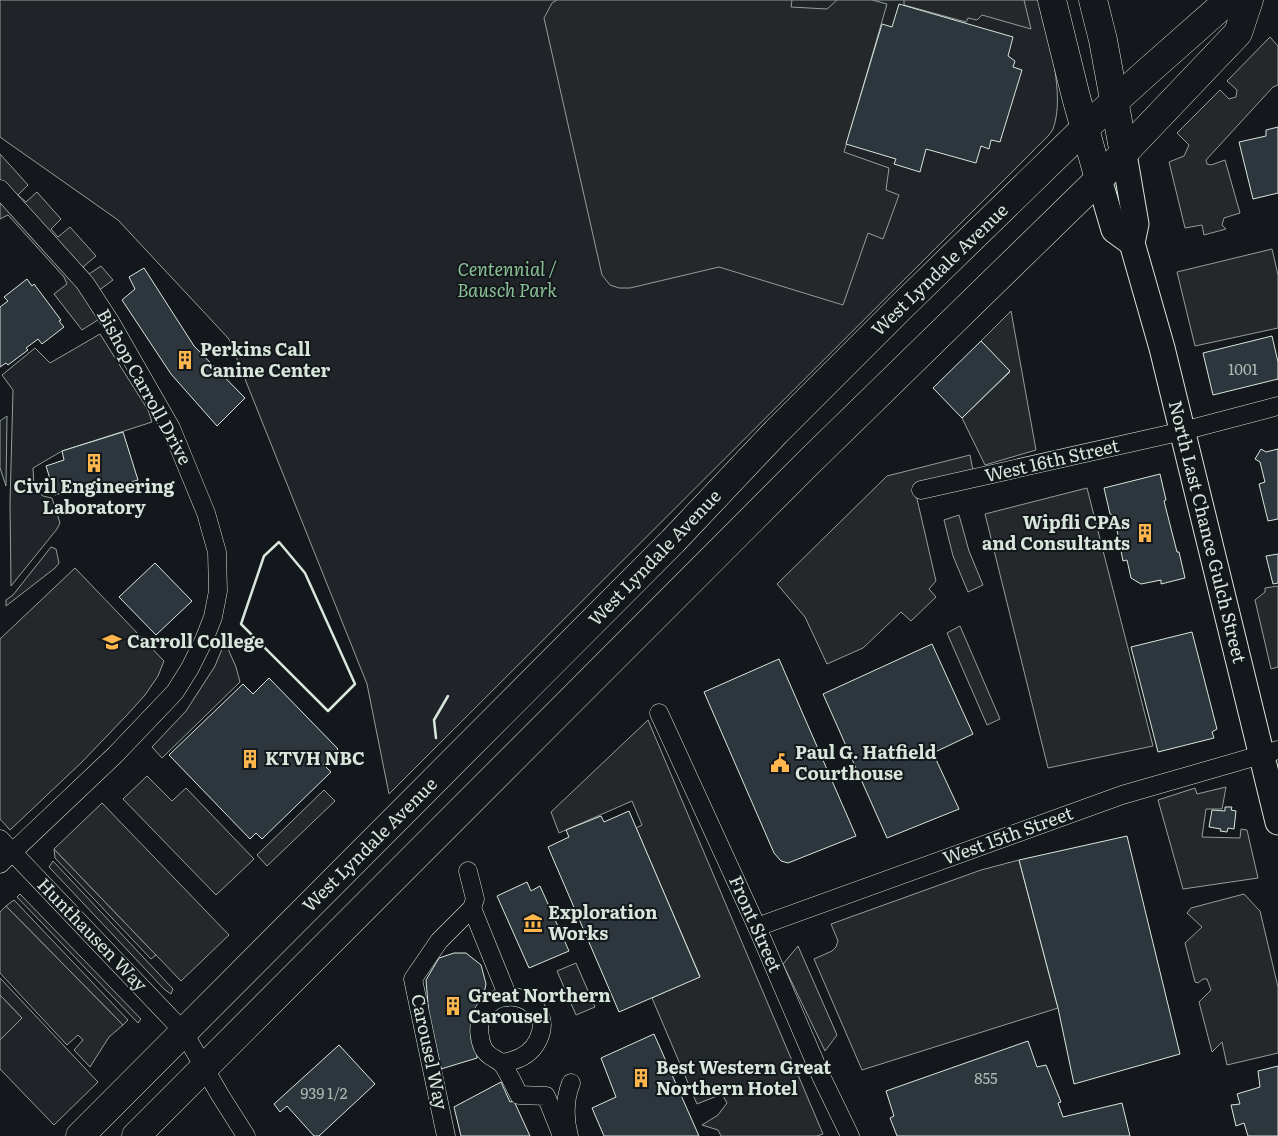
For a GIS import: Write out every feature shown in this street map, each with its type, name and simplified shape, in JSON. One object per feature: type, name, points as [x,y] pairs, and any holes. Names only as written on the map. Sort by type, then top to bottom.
[{"type":"main road","points":[[1052,0],[1076,97],[1114,230],[1132,243]]},
{"type":"main road","name":"North Last Chance Gulch Street","points":[[1093,0],[1114,101],[1136,224],[1132,243],[1161,342],[1183,431],[1270,752],[1278,822]]},
{"type":"main road","name":"West Lyndale Avenue","points":[[80,1136],[666,548],[855,353],[1085,128],[1223,5],[1247,0],[1238,33],[1100,179],[811,460],[136,1136]]},
{"type":"street","name":"Bishop Carroll Drive","points":[[0,189],[85,283],[171,428],[206,513],[217,552],[218,591],[213,617],[204,640],[175,692],[110,759],[6,858]]},
{"type":"street","name":"West 16th Street","points":[[921,490],[1183,431],[1278,406]]},
{"type":"street","name":"Front Street","points":[[658,713],[757,927],[821,1076],[850,1136]]},
{"type":"street","name":"West 15th Street","points":[[757,927],[1122,795],[1270,752]]},
{"type":"street","name":"Hunthausen Way","points":[[0,839],[6,858],[184,1031],[204,1068],[246,1136]]},
{"type":"street","points":[[468,871],[475,899],[472,908],[508,997]]},
{"type":"street","name":"Carousel Way","points":[[446,1136],[413,978],[439,941],[472,908]]},
{"type":"street","points":[[501,1063],[519,1058],[535,1047],[540,1038],[542,1026],[539,1011],[532,1003],[517,997],[508,997],[492,1002],[484,1010],[479,1024],[483,1048],[491,1058],[501,1063],[519,1095],[546,1096],[570,1083],[565,1096],[566,1121],[570,1136]]},
{"type":"street","points":[[546,1096],[562,1136]]},
{"type":"green space","name":"Centennial / Bausch Park","points":[[0,0],[1040,0],[1054,65],[1057,99],[1056,115],[1053,129],[1046,138],[389,794],[367,684],[229,339],[118,220],[0,137]]},
{"type":"green space","points":[[100,334],[148,410],[152,422],[62,451],[33,468],[34,488],[43,496],[52,498],[60,523],[11,586],[10,503],[13,390],[2,375],[35,348],[50,363]]},
{"type":"green space","points":[[7,416],[6,486],[0,468],[0,421]]},
{"type":"green space","points":[[51,547],[56,549],[59,563],[6,606],[6,600],[13,595]]},
{"type":"green space","points":[[225,642],[236,667],[240,682],[162,758],[152,747],[186,711],[215,666]]},
{"type":"green space","points":[[54,849],[156,955],[151,959],[55,858]]},
{"type":"green space","points":[[53,861],[173,989],[171,994],[164,989],[49,867]]},
{"type":"green space","points":[[20,894],[141,1019],[138,1023],[17,897]]},
{"type":"green space","points":[[14,900],[128,1020],[123,1025],[6,906]]},
{"type":"green space","points":[[576,963],[595,1007],[576,1015],[557,971]]},
{"type":"green space","points":[[0,978],[98,1082],[54,1125],[0,1069],[0,1040],[22,1018],[0,995]]},
{"type":"shaded area","points":[[557,0],[792,0],[791,7],[827,9],[837,0],[872,0],[887,4],[844,152],[889,168],[886,190],[899,195],[883,239],[868,233],[843,305],[719,267],[630,288],[619,288],[610,285],[602,275],[544,18],[552,3]]},
{"type":"shaded area","points":[[904,0],[1024,0],[1031,29],[982,15],[977,20],[968,18],[966,22],[904,5]]},
{"type":"shaded area","points":[[1270,37],[1278,46],[1278,85],[1273,87],[1206,160],[1207,164],[1211,165],[1225,160],[1240,213],[1224,218],[1222,225],[1226,229],[1204,235],[1202,225],[1185,228],[1169,162],[1184,156],[1189,145],[1177,133],[1220,90],[1229,99],[1236,97],[1237,90],[1227,81]]},
{"type":"shaded area","points":[[0,154],[28,185],[18,195],[26,202],[37,192],[61,219],[51,229],[58,237],[70,227],[96,256],[83,267],[89,274],[101,266],[113,280],[98,291],[112,311],[82,330],[54,294],[67,284],[64,277],[8,215],[0,219]]},
{"type":"shaded area","points":[[1272,249],[1278,275],[1278,328],[1195,346],[1177,272]]},
{"type":"shaded area","points":[[1011,311],[1036,450],[985,465],[962,418],[1010,372],[981,341]]},
{"type":"shaded area","points":[[970,455],[973,471],[914,486],[936,581],[929,589],[936,597],[911,621],[901,612],[863,648],[827,664],[805,617],[777,584],[887,476]]},
{"type":"shaded area","points":[[1087,488],[1153,746],[1048,768],[985,514]]},
{"type":"shaded area","points":[[959,515],[969,551],[983,585],[968,592],[953,556],[944,520]]},
{"type":"shaded area","points":[[75,568],[164,661],[158,676],[145,695],[127,715],[82,762],[10,830],[0,819],[0,639]]},
{"type":"shaded area","points":[[1278,586],[1278,667],[1271,669],[1255,600],[1265,592],[1265,588]]},
{"type":"shaded area","points":[[960,626],[1000,719],[987,725],[947,633]]},
{"type":"shaded area","points":[[648,720],[823,1134],[817,1136],[721,1136],[718,1130],[702,1125],[718,1115],[727,1103],[722,1094],[697,1104],[652,998],[700,976],[636,828],[642,825],[632,801],[559,833],[551,812]]},
{"type":"shaded area","points":[[147,776],[172,801],[186,788],[254,859],[216,895],[123,799]]},
{"type":"shaded area","points":[[1226,787],[1222,809],[1206,809],[1202,837],[1240,838],[1241,829],[1247,830],[1258,878],[1183,889],[1158,800],[1195,788],[1197,794]]},
{"type":"shaded area","points":[[324,790],[335,801],[267,866],[257,855]]},
{"type":"shaded area","points":[[102,803],[229,935],[181,981],[54,849]]},
{"type":"shaded area","points":[[1019,860],[1058,1008],[862,1070],[814,959],[832,951],[836,947],[838,941],[831,924],[981,870]]},
{"type":"shaded area","points":[[1244,894],[1260,911],[1278,987],[1278,1053],[1227,1065],[1222,1042],[1212,1052],[1199,1002],[1211,990],[1207,979],[1203,979],[1198,983],[1195,982],[1185,943],[1202,927],[1187,913],[1191,908]]},
{"type":"shaded area","points":[[6,906],[123,1025],[109,1037],[90,1067],[74,1050],[83,1040],[78,1035],[67,1045],[0,973],[0,912]]},
{"type":"shaded area","points":[[798,946],[837,1035],[825,1051],[783,964]]},
{"type":"shaded area","points":[[0,995],[22,1018],[0,1040]]},
{"type":"building","points":[[899,4],[1013,37],[1008,56],[1015,61],[1013,67],[1022,70],[1000,142],[991,140],[989,149],[981,146],[976,163],[926,149],[920,172],[894,164],[896,159],[846,144],[882,24],[892,27]]},
{"type":"building","points":[[1278,127],[1278,193],[1253,199],[1239,142],[1266,136],[1266,130]]},
{"type":"building","name":"Perkins Call Canine Center","points":[[144,268],[194,346],[245,398],[217,426],[171,374],[122,300],[135,289],[129,277]]},
{"type":"building","points":[[27,279],[32,286],[34,284],[61,320],[59,321],[64,327],[42,344],[38,339],[26,348],[28,350],[8,365],[6,363],[0,367],[0,307],[8,301],[4,297]]},
{"type":"building","points":[[1272,336],[1278,362],[1278,379],[1213,395],[1203,353]]},
{"type":"building","points":[[981,341],[1010,371],[962,418],[933,388]]},
{"type":"building","name":"Civil Engineering Laboratory","points":[[123,432],[138,480],[96,492],[94,483],[55,495],[46,466],[64,460],[62,451]]},
{"type":"building","points":[[1261,449],[1266,452],[1278,449],[1278,519],[1268,521],[1259,484],[1265,482],[1260,462],[1255,459]]},
{"type":"building","name":"Wipfli CPAs and Consultants","points":[[1160,474],[1166,500],[1164,501],[1185,578],[1161,584],[1161,580],[1141,584],[1131,578],[1127,560],[1123,561],[1114,515],[1110,514],[1104,488]]},
{"type":"building","points":[[1278,554],[1278,583],[1273,584],[1266,556]]},
{"type":"building","points":[[155,563],[192,601],[156,635],[119,597]]},
{"type":"building","points":[[1192,632],[1217,729],[1212,732],[1214,738],[1158,752],[1131,647]]},
{"type":"building","points":[[932,644],[973,734],[933,753],[959,809],[887,838],[823,694]]},
{"type":"building","points":[[779,659],[856,836],[788,863],[781,861],[774,853],[704,692]]},
{"type":"building","name":"KTVH NBC","points":[[269,678],[338,749],[323,764],[331,772],[262,839],[256,833],[250,839],[169,755],[243,684],[253,694]]},
{"type":"building","points":[[1225,807],[1232,807],[1231,810],[1236,811],[1234,829],[1228,828],[1227,832],[1209,827],[1212,810],[1225,811]]},
{"type":"building","points":[[629,811],[700,977],[619,1012],[548,847],[569,837],[566,830],[601,816],[604,822]]},
{"type":"building","points":[[1127,836],[1180,1054],[1074,1084],[1058,1008],[1019,860]]},
{"type":"building","name":"Exploration Works","points":[[527,882],[531,891],[540,886],[569,951],[529,968],[497,896]]},
{"type":"building","name":"Great Northern Carousel","points":[[454,953],[466,953],[481,965],[486,984],[483,998],[474,1014],[477,1058],[441,1069],[429,1016],[426,980],[439,958]]},
{"type":"building","name":"Best Western Great Northern Hotel","points":[[654,1034],[699,1136],[604,1136],[592,1108],[616,1097],[601,1058]]},
{"type":"building","points":[[1028,1041],[1037,1067],[1046,1065],[1061,1102],[1058,1103],[1063,1117],[1122,1103],[1130,1136],[897,1136],[890,1118],[894,1116],[886,1091]]},
{"type":"building","points":[[339,1045],[375,1084],[319,1136],[314,1136],[287,1106],[280,1112],[274,1104]]},
{"type":"building","points":[[1278,1066],[1278,1136],[1248,1136],[1244,1123],[1236,1126],[1231,1105],[1240,1104],[1237,1094],[1260,1087],[1258,1071]]},
{"type":"building","points":[[501,1082],[510,1102],[514,1101],[530,1136],[461,1136],[454,1107]]},
{"type":"wall","points":[[279,542],[305,573],[355,684],[328,711],[241,624],[264,556],[279,542]]},
{"type":"wall","points":[[436,738],[434,720],[448,696]]},
{"type":"place","name":"Perkins Call Canine Center","points":[[185,360]]},
{"type":"place","name":"Civil Engineering Laboratory","points":[[94,463]]},
{"type":"place","name":"Wipfli CPAs and Consultants","points":[[1145,533]]},
{"type":"place","name":"Carroll College","points":[[112,642]]},
{"type":"place","name":"KTVH NBC","points":[[250,759]]},
{"type":"place","name":"Paul G. Hatfield Courthouse","points":[[780,763]]},
{"type":"place","name":"Exploration Works","points":[[533,923]]},
{"type":"place","name":"Great Northern Carousel","points":[[453,1006]]},
{"type":"place","name":"Best Western Great Northern Hotel","points":[[641,1078]]}]
